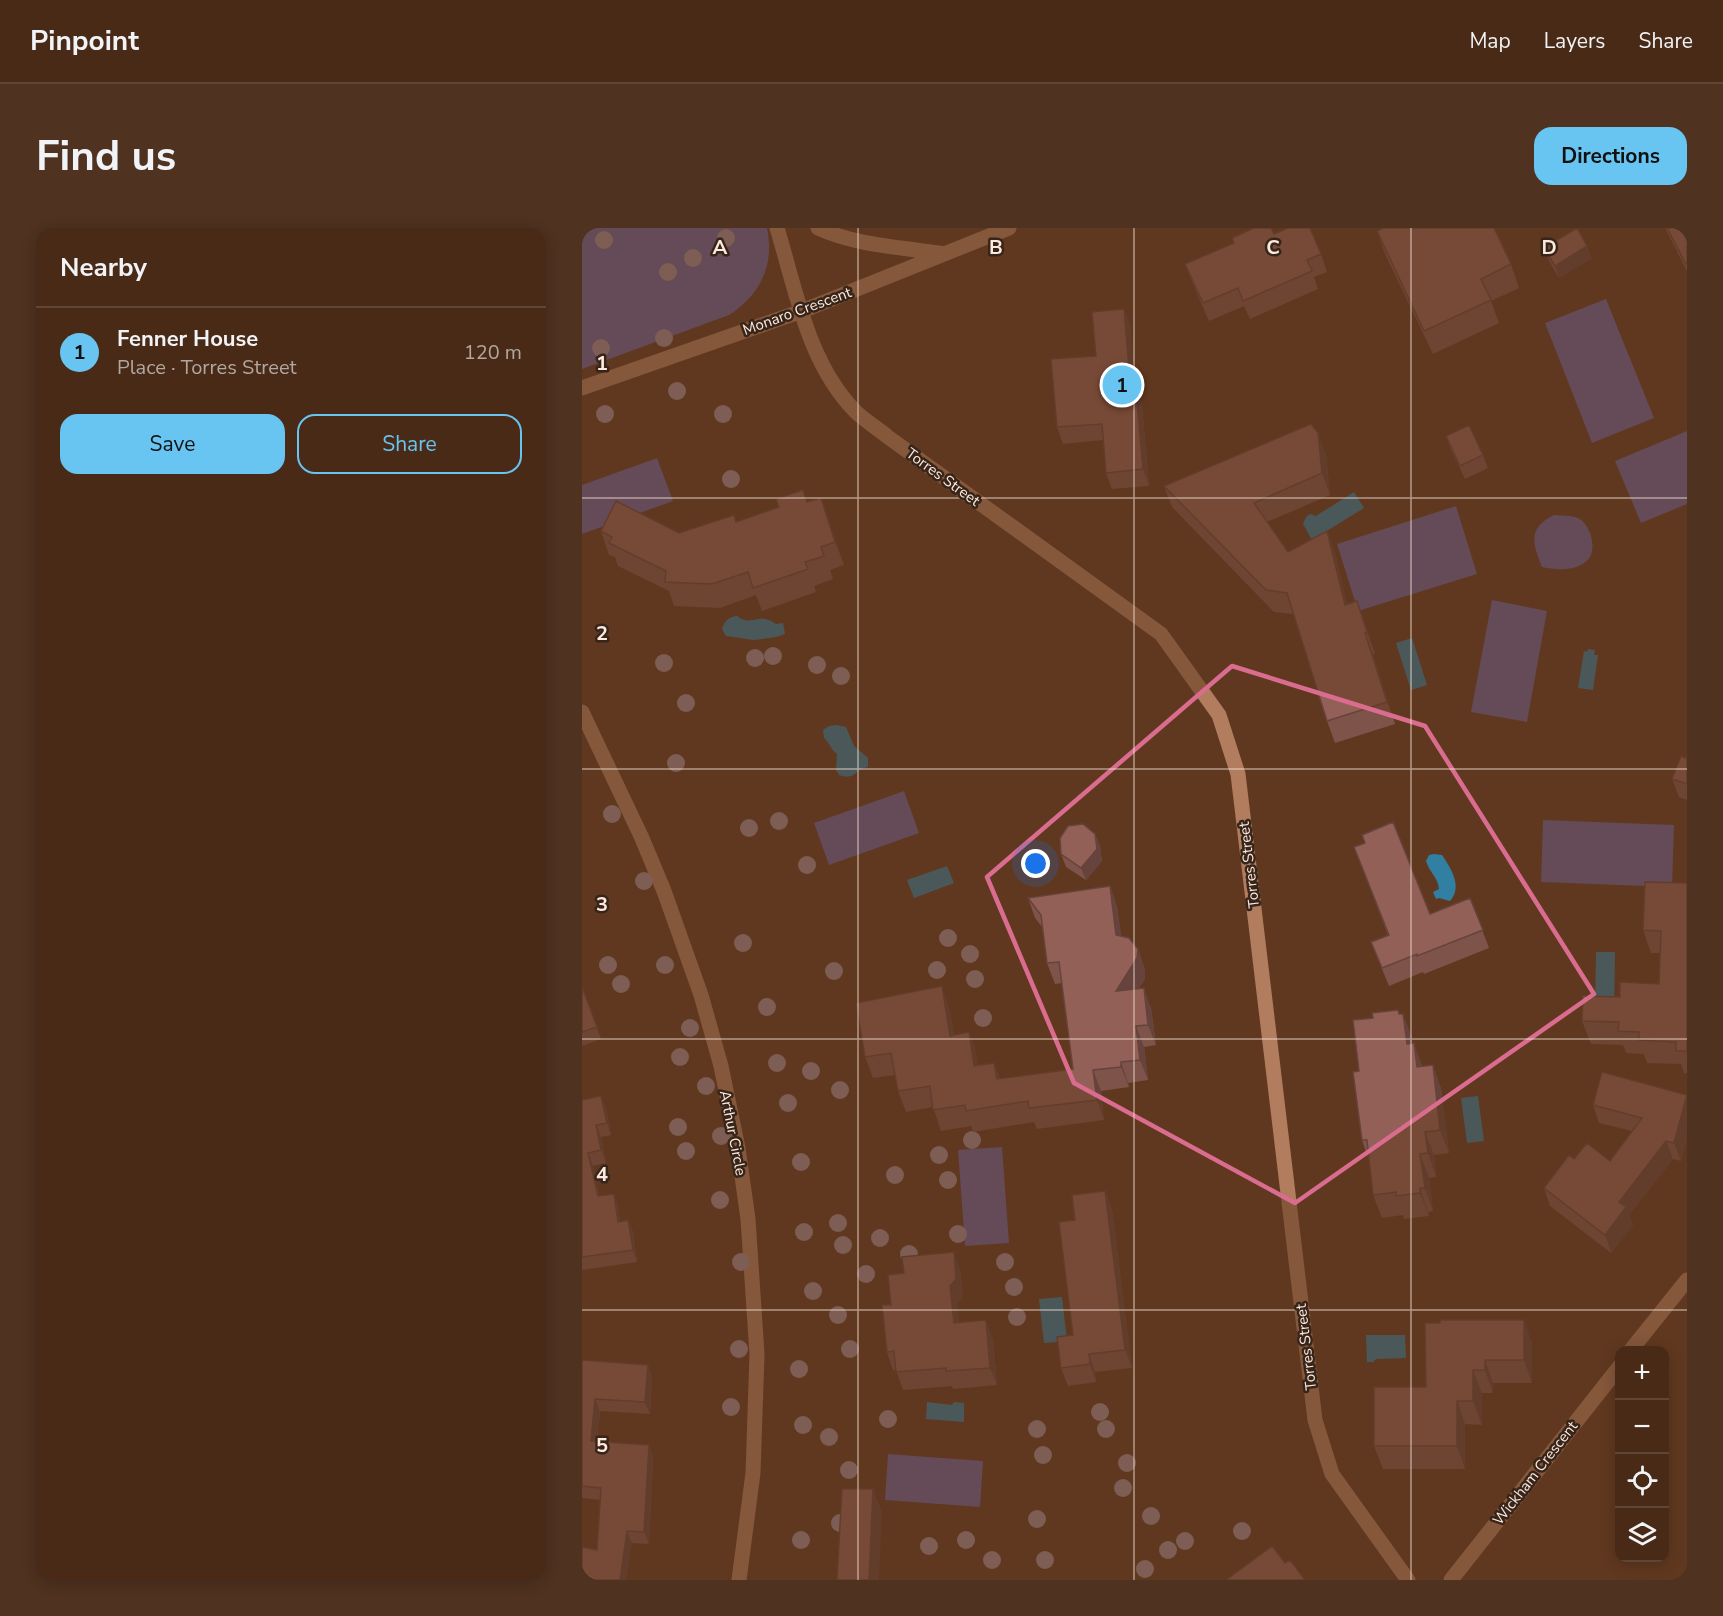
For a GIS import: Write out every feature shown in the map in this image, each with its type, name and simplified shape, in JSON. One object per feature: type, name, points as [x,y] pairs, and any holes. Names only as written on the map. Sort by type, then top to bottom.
[{"type":"street","name":"Torres Street","points":[[777,228],[820,361],[836,388],[855,411],[897,444],[1161,634],[1219,715],[1238,774],[1315,1420],[1332,1474],[1408,1580]]},
{"type":"street","points":[[818,228],[836,236],[862,242],[945,254]]},
{"type":"street","name":"Monaro Crescent","points":[[582,388],[802,311],[1009,228]]},
{"type":"street","name":"Arthur Circle","points":[[582,712],[641,836],[664,891],[701,995],[721,1066],[738,1148],[748,1219],[757,1354],[753,1473],[739,1580]]},
{"type":"street","points":[[1634,1346],[1687,1280]]},
{"type":"street","name":"Wickham Crescent","points":[[1451,1580],[1615,1372]]},
{"type":"highlighted area","points":[[1232,666],[1425,726],[1594,994],[1295,1203],[1074,1083],[987,877]]},
{"type":"shaded area","points":[[582,228],[767,228],[769,254],[767,267],[757,288],[740,307],[729,315],[582,369]]},
{"type":"shaded area","points":[[1606,299],[1654,418],[1592,443],[1545,323]]},
{"type":"shaded area","points":[[1687,431],[1687,504],[1641,523],[1615,461]]},
{"type":"shaded area","points":[[657,458],[673,501],[582,534],[582,485]]},
{"type":"shaded area","points":[[1456,506],[1477,574],[1358,611],[1337,544]]},
{"type":"shaded area","points":[[1554,515],[1578,518],[1588,528],[1592,545],[1587,561],[1572,568],[1542,567],[1534,536],[1540,525]]},
{"type":"shaded area","points":[[1492,600],[1547,611],[1527,722],[1471,712]]},
{"type":"shaded area","points":[[904,791],[919,833],[829,865],[814,823]]},
{"type":"shaded area","points":[[1543,820],[1674,825],[1672,887],[1541,882]]},
{"type":"shaded area","points":[[1002,1147],[1009,1243],[965,1246],[958,1150]]},
{"type":"shaded area","points":[[888,1454],[983,1461],[980,1507],[885,1500]]},
{"type":"water","points":[[1354,492],[1364,508],[1312,540],[1303,524],[1306,517],[1310,514],[1316,516]]},
{"type":"water","points":[[737,616],[747,620],[764,619],[776,624],[783,623],[785,634],[754,640],[726,636],[722,629],[724,624],[729,618]]},
{"type":"water","points":[[1412,638],[1427,685],[1411,690],[1396,643]]},
{"type":"water","points":[[1588,649],[1595,650],[1594,655],[1598,655],[1593,690],[1578,688],[1584,651],[1587,652]]},
{"type":"water","points":[[836,725],[846,727],[854,746],[868,758],[868,767],[849,777],[839,775],[836,770],[837,754],[824,738],[823,730]]},
{"type":"water","points":[[1429,855],[1442,855],[1454,878],[1456,890],[1450,901],[1436,899],[1433,892],[1439,889],[1426,861]]},
{"type":"water","points":[[947,866],[954,883],[914,898],[907,880]]},
{"type":"water","points":[[1596,952],[1615,952],[1614,1012],[1595,1012]]},
{"type":"water","points":[[1478,1096],[1484,1141],[1467,1143],[1461,1098]]},
{"type":"water","points":[[1062,1297],[1067,1341],[1044,1343],[1039,1299]]},
{"type":"water","points":[[1366,1335],[1405,1335],[1406,1358],[1376,1359],[1373,1362],[1367,1362]]},
{"type":"water","points":[[927,1402],[952,1405],[954,1402],[964,1403],[964,1422],[926,1419]]},
{"type":"building","points":[[1254,228],[1271,228],[1274,234],[1288,228],[1310,228],[1321,254],[1307,260],[1312,271],[1243,301],[1238,288],[1203,303],[1185,264],[1234,243],[1232,238]]},
{"type":"building","points":[[1383,228],[1494,228],[1511,264],[1481,279],[1491,300],[1424,331],[1377,231]]},
{"type":"building","points":[[1577,228],[1587,246],[1555,266],[1544,248]]},
{"type":"building","points":[[1667,228],[1687,228],[1687,264],[1686,264]]},
{"type":"building","points":[[1124,309],[1130,381],[1135,377],[1143,469],[1106,473],[1102,424],[1057,427],[1051,359],[1096,356],[1092,312]]},
{"type":"building","points":[[1311,424],[1318,433],[1322,473],[1254,503],[1288,552],[1327,531],[1345,605],[1357,601],[1387,702],[1327,721],[1287,593],[1266,590],[1164,486]]},
{"type":"building","points":[[1469,425],[1483,455],[1460,466],[1446,436]]},
{"type":"building","points":[[803,490],[807,502],[821,498],[835,542],[821,547],[824,556],[805,562],[808,569],[753,588],[748,572],[712,584],[665,582],[666,571],[609,543],[612,537],[601,531],[616,501],[679,533],[734,515],[736,522],[779,507],[776,499]]},
{"type":"building","points":[[1687,755],[1687,784],[1672,779],[1681,756],[1686,758]]},
{"type":"building","points":[[1393,822],[1430,914],[1470,898],[1483,930],[1382,968],[1371,942],[1389,935],[1354,847],[1365,843],[1362,835]]},
{"type":"building","points":[[1083,824],[1095,834],[1097,849],[1081,868],[1061,854],[1060,838],[1068,826]]},
{"type":"building","points":[[1645,882],[1687,883],[1687,1051],[1676,1051],[1676,1042],[1639,1040],[1639,1032],[1618,1031],[1619,1022],[1582,1021],[1583,996],[1620,997],[1620,982],[1659,984],[1661,931],[1643,930]]},
{"type":"building","points":[[1110,886],[1116,935],[1129,938],[1138,949],[1137,958],[1116,991],[1144,988],[1148,1025],[1136,1026],[1140,1060],[1121,1062],[1121,1067],[1093,1070],[1097,1100],[1029,1108],[1028,1101],[966,1111],[965,1105],[933,1110],[930,1086],[898,1091],[891,1053],[865,1057],[856,1003],[942,986],[950,1036],[969,1032],[974,1066],[994,1063],[997,1079],[1073,1069],[1059,962],[1047,963],[1041,915],[1028,898]]},
{"type":"building","points":[[582,987],[597,1027],[582,1032]]},
{"type":"building","points":[[1398,1010],[1399,1014],[1403,1014],[1407,1044],[1414,1043],[1417,1067],[1433,1065],[1440,1130],[1425,1132],[1428,1153],[1420,1154],[1425,1188],[1420,1188],[1420,1193],[1396,1196],[1396,1192],[1373,1195],[1367,1140],[1362,1140],[1353,1072],[1359,1071],[1353,1020],[1373,1018],[1372,1013]]},
{"type":"building","points":[[1602,1072],[1687,1095],[1674,1143],[1666,1141],[1619,1202],[1626,1207],[1605,1235],[1544,1188],[1569,1155],[1574,1159],[1587,1143],[1610,1161],[1642,1118],[1593,1105]]},
{"type":"building","points":[[601,1096],[607,1123],[596,1125],[601,1150],[588,1153],[598,1196],[614,1194],[618,1222],[628,1220],[633,1250],[582,1257],[582,1100]]},
{"type":"building","points":[[1105,1191],[1125,1350],[1089,1354],[1090,1364],[1061,1368],[1057,1337],[1073,1335],[1059,1222],[1075,1220],[1072,1195]]},
{"type":"building","points":[[954,1252],[956,1279],[950,1286],[954,1323],[986,1320],[990,1368],[946,1371],[946,1368],[896,1372],[894,1351],[887,1352],[882,1305],[891,1305],[888,1275],[904,1273],[902,1257]]},
{"type":"building","points":[[1440,1320],[1524,1320],[1524,1360],[1485,1360],[1485,1370],[1473,1370],[1473,1401],[1457,1401],[1457,1446],[1374,1446],[1374,1387],[1426,1387],[1425,1323],[1440,1323]]},
{"type":"building","points":[[582,1360],[648,1365],[645,1402],[595,1399],[591,1441],[649,1445],[644,1532],[627,1531],[620,1580],[582,1580],[582,1547],[597,1550],[601,1488],[582,1486]]},
{"type":"building","points":[[842,1489],[873,1489],[869,1580],[837,1580]]},
{"type":"building","points":[[1272,1546],[1285,1563],[1290,1560],[1305,1580],[1226,1580]]},
{"type":"place","name":"Fenner House","points":[[1122,385]]}]
